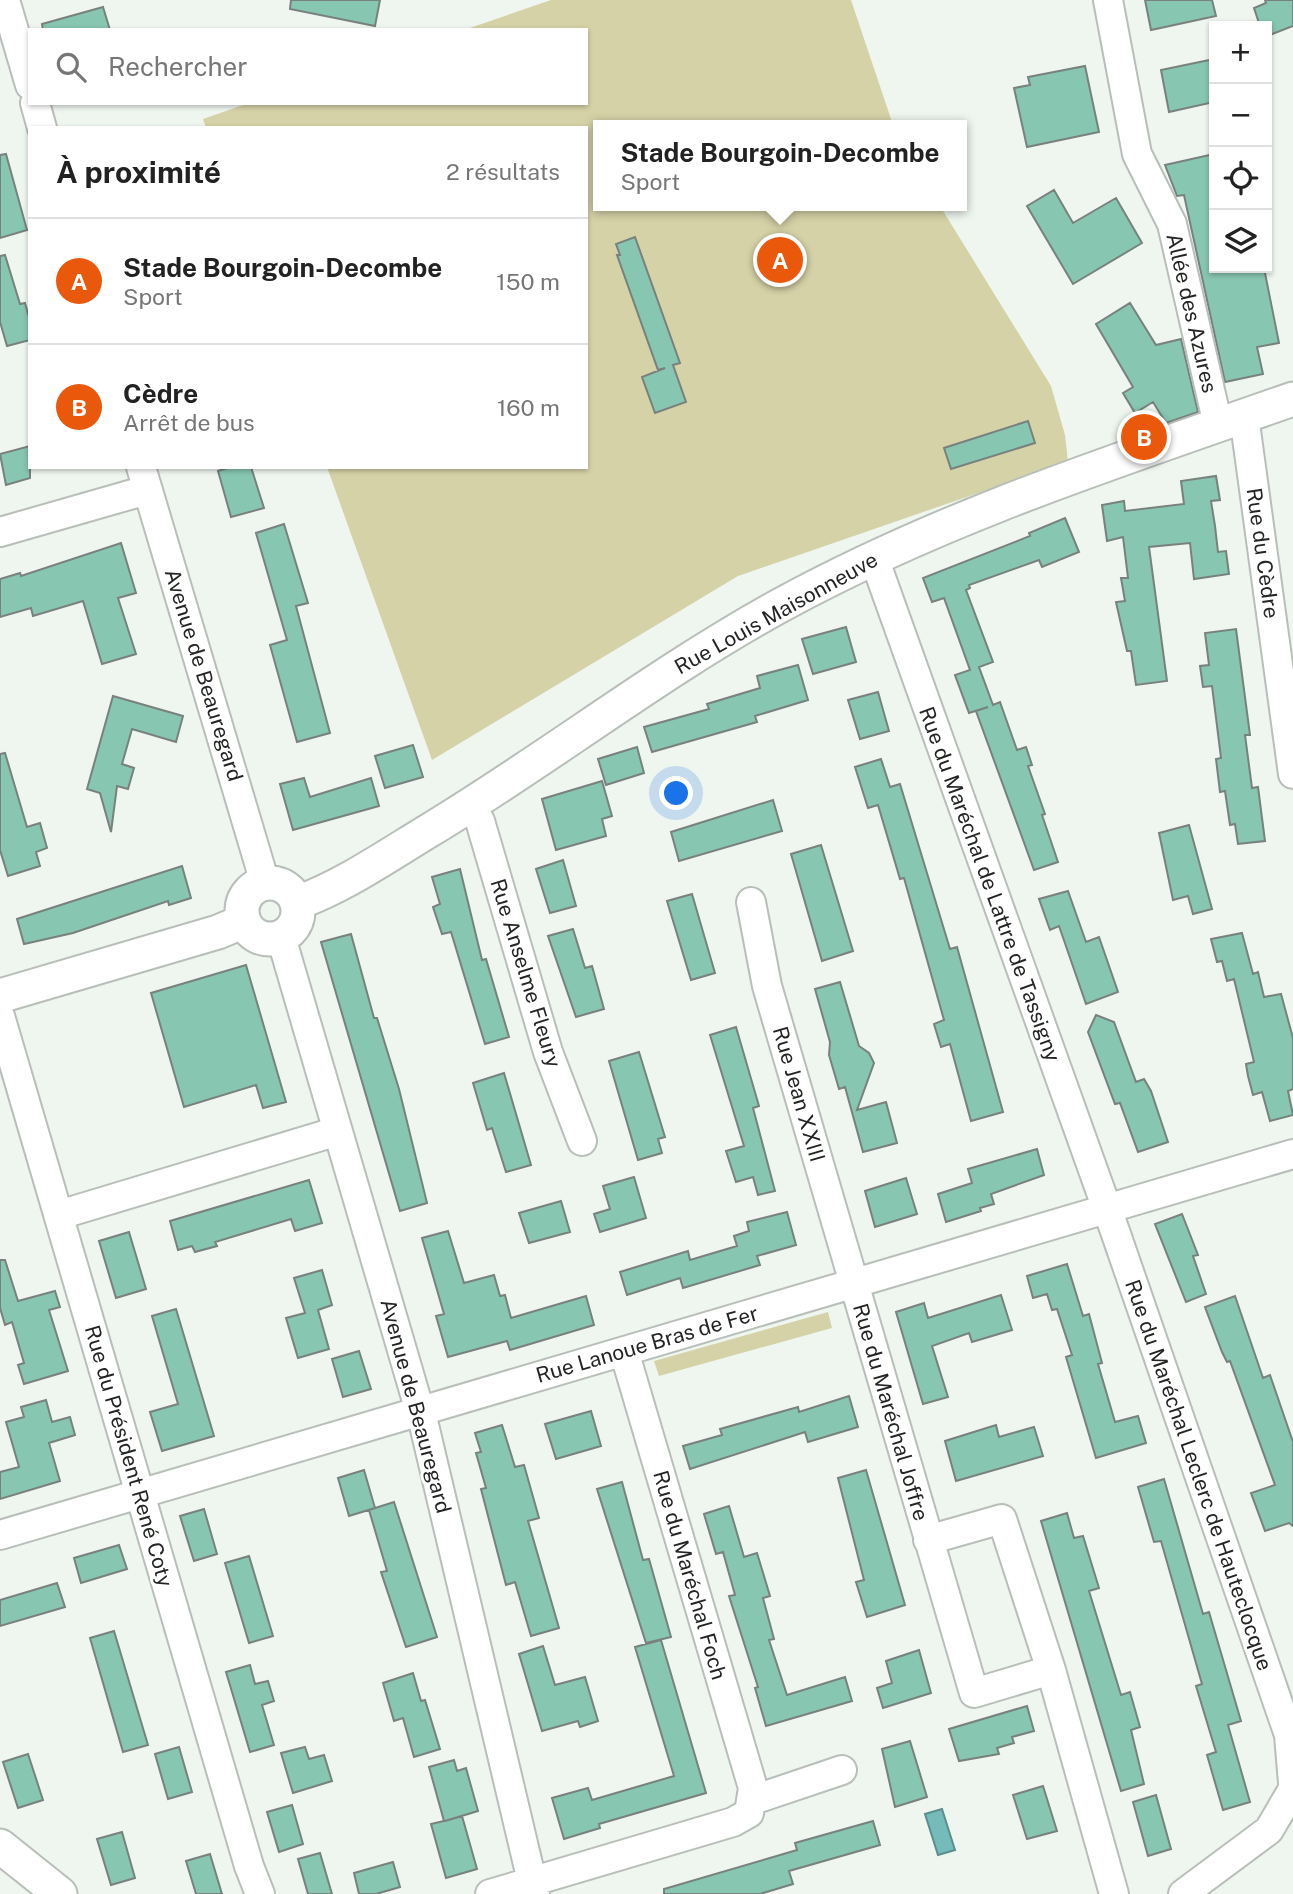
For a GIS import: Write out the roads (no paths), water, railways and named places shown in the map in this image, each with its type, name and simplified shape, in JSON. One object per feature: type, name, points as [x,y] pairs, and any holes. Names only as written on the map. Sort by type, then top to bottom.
[{"type":"street","points":[[5,0],[28,79]]},
{"type":"street","name":"Allée des Azures","points":[[1108,0],[1137,154],[1172,224],[1231,421]]},
{"type":"street","points":[[36,105],[41,126]]},
{"type":"street","name":"Rue Louis Maisonneuve","points":[[297,903],[363,871],[470,806],[647,685],[781,605],[874,558],[993,504],[1293,399]]},
{"type":"street","name":"Rue du Cèdre","points":[[1231,421],[1293,774]]},
{"type":"street","points":[[0,532],[144,479]]},
{"type":"street","name":"Avenue de Beauregard","points":[[144,479],[265,884]]},
{"type":"street","name":"Rue du Maréchal de Lattre de Tassigny","points":[[874,558],[1106,1209]]},
{"type":"street","name":"Rue Anselme Fleury","points":[[470,806],[480,821],[548,1052],[582,1141]]},
{"type":"street","points":[[265,884],[281,885],[297,903],[293,926],[281,937],[272,939],[255,935],[244,921],[242,905],[245,898],[250,891],[265,884]]},
{"type":"street","name":"Rue Jean XXIII","points":[[751,902],[767,986],[854,1284]]},
{"type":"street","points":[[0,996],[218,932],[244,921]]},
{"type":"street","name":"Avenue de Beauregard","points":[[281,937],[419,1410],[534,1887]]},
{"type":"street","name":"Rue du Président René Coty","points":[[0,1016],[249,1866],[260,1894]]},
{"type":"street","points":[[59,1215],[338,1131]]},
{"type":"street","name":"Rue Lanoue Bras de Fer","points":[[0,1535],[1293,1154]]},
{"type":"street","name":"Rue du Maréchal Leclerc de Hauteclocque","points":[[1106,1209],[1289,1735],[1293,1783]]},
{"type":"street","name":"Rue du Maréchal Joffre","points":[[854,1284],[974,1693],[1051,1670]]},
{"type":"street","name":"Rue du Maréchal Foch","points":[[624,1351],[753,1788],[753,1800]]},
{"type":"street","name":"Rue du Maréchal Joffre","points":[[928,1540],[1002,1519],[1051,1670],[1114,1894]]},
{"type":"street","points":[[490,1894],[534,1887],[733,1822],[749,1813],[753,1800],[842,1770]]},
{"type":"street","points":[[1183,1894],[1269,1830],[1293,1789]]},
{"type":"street","points":[[2,1851],[60,1894]]},
{"type":"water","points":[[942,1809],[955,1850],[938,1855],[925,1814]]},
{"type":"place","name":"Stade Bourgoin-Decombe","points":[[780,260]]},
{"type":"place","name":"Cèdre","points":[[1144,437]]}]
